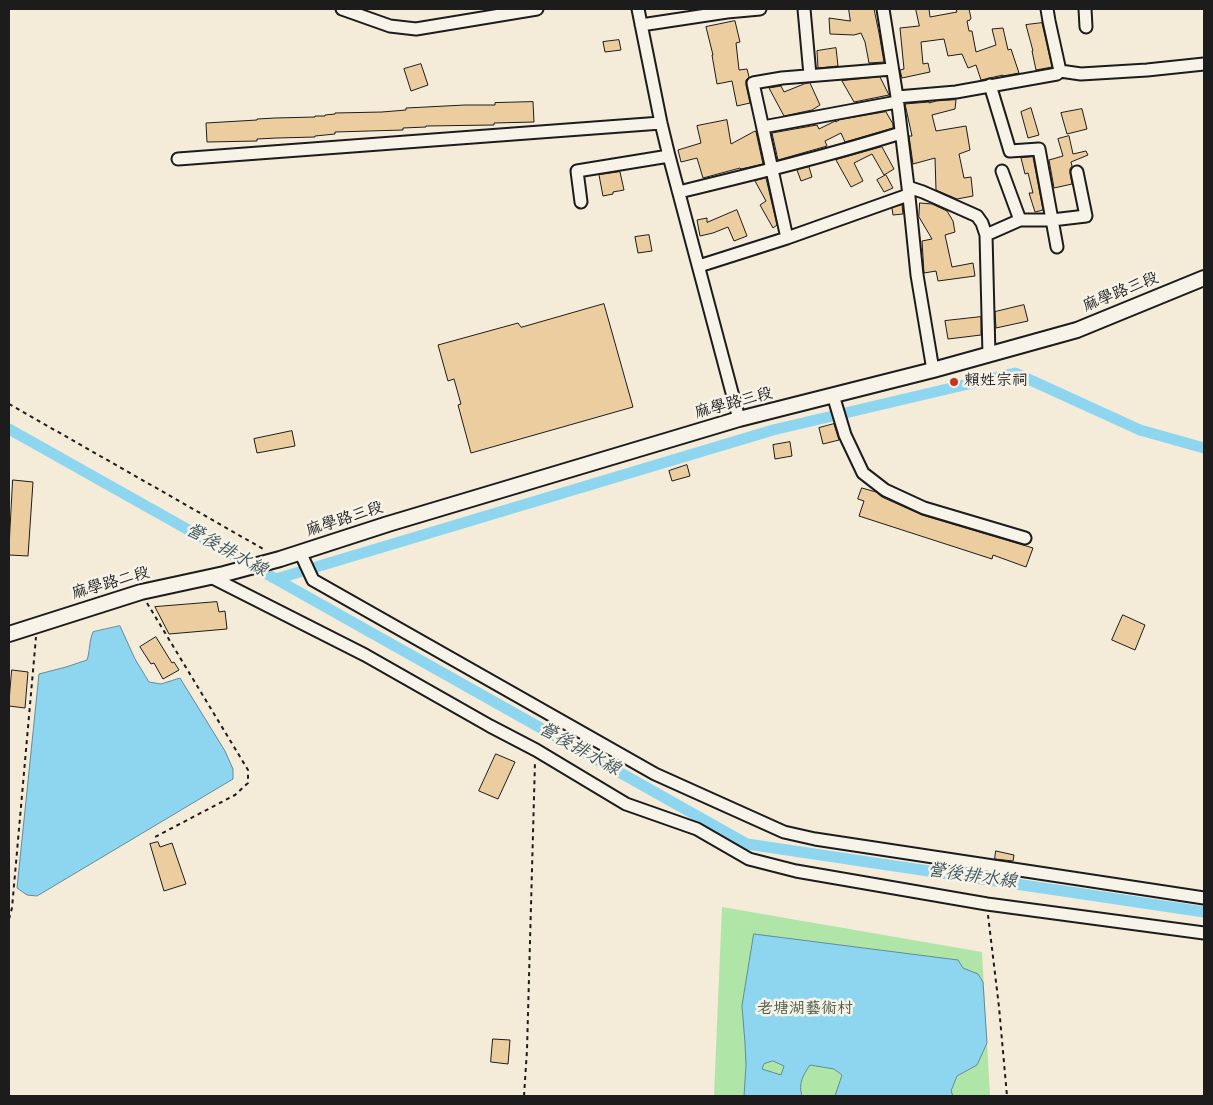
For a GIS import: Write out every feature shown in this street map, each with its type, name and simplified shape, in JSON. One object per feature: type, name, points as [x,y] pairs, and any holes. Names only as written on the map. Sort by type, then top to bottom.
[{"type":"main road","name":"麻學路三段","points":[[217,575],[276,560],[398,521],[739,419],[934,370],[1077,330],[1204,278]]},
{"type":"main road","name":"麻學路二段","points":[[9,634],[141,592],[217,575]]},
{"type":"street","points":[[342,9],[390,26],[416,29],[537,9]]},
{"type":"street","points":[[638,9],[669,156],[739,419]]},
{"type":"street","points":[[641,25],[726,10],[760,9]]},
{"type":"street","points":[[804,9],[810,75]]},
{"type":"street","points":[[883,9],[897,99],[917,275],[934,370]]},
{"type":"street","points":[[1048,9],[1060,70]]},
{"type":"street","points":[[1085,9],[1086,26]]},
{"type":"street","points":[[1060,70],[1081,74],[1204,64]]},
{"type":"street","points":[[787,238],[753,83],[810,75],[892,69]]},
{"type":"street","points":[[763,127],[897,99],[956,92],[1057,74],[1060,70]]},
{"type":"street","points":[[990,85],[1010,151],[1038,149],[1057,247]]},
{"type":"street","points":[[178,159],[661,123]]},
{"type":"street","points":[[679,192],[840,152],[900,133]]},
{"type":"street","points":[[581,202],[577,171],[669,156]]},
{"type":"street","points":[[1002,171],[1020,220]]},
{"type":"street","points":[[986,235],[1020,220],[1052,220],[1086,216],[1077,172]]},
{"type":"street","points":[[699,266],[787,238],[908,191],[924,192],[977,216],[982,223],[986,235],[989,355]]},
{"type":"street","points":[[832,395],[845,435],[863,473],[885,490],[924,508],[1025,538]]},
{"type":"street","points":[[300,552],[313,580],[655,774],[784,832],[815,839],[1204,898]]},
{"type":"street","points":[[217,575],[536,750],[626,804],[697,829],[749,860],[796,871],[987,904],[1204,934]]},
{"type":"path","points":[[9,404],[276,560]]},
{"type":"path","points":[[141,592],[248,770],[248,783],[236,795],[155,837]]},
{"type":"path","points":[[9,919],[12,908],[37,624]]},
{"type":"path","points":[[524,1096],[528,1050],[536,750]]},
{"type":"path","points":[[987,904],[1000,1007],[1007,1096]]},
{"type":"green space","name":"老塘湖藝術村","points":[[722,907],[982,952],[990,1096],[714,1096]]},
{"type":"water","points":[[120,626],[135,659],[149,682],[161,684],[180,678],[225,751],[233,769],[233,779],[37,896],[27,895],[17,888],[39,674],[87,660],[93,632]]},
{"type":"water","name":"老塘湖藝術村","points":[[754,934],[958,960],[963,968],[978,974],[983,982],[987,1043],[977,1065],[957,1076],[951,1091],[953,1096],[835,1096],[842,1075],[834,1069],[810,1065],[802,1080],[802,1096],[744,1096],[746,1065],[742,1006]],"holes":[[[773,1061],[784,1066],[781,1075],[762,1069],[764,1064]]]},
{"type":"building","points":[[849,9],[874,9],[884,62],[869,63],[865,42],[861,33],[854,35],[830,34],[829,18],[850,21]]},
{"type":"building","points":[[916,9],[929,9],[930,17],[957,12],[956,9],[969,9],[971,18],[967,21],[969,31],[972,31],[976,52],[996,45],[992,29],[1003,28],[1008,50],[1011,49],[1019,73],[981,80],[976,65],[968,68],[962,54],[948,56],[944,39],[921,42],[923,64],[928,63],[930,72],[902,78],[900,70],[904,69],[900,28],[919,26]]},
{"type":"building","points":[[735,21],[740,42],[736,43],[739,70],[747,69],[749,77],[746,80],[746,85],[750,103],[737,106],[732,81],[717,84],[713,55],[706,27]]},
{"type":"building","points":[[1042,23],[1052,67],[1036,70],[1026,25]]},
{"type":"building","points":[[619,40],[621,50],[605,52],[603,42]]},
{"type":"building","points":[[836,48],[838,66],[818,68],[817,51]]},
{"type":"building","points":[[421,64],[428,85],[411,91],[404,69]]},
{"type":"building","points":[[880,77],[889,95],[854,102],[842,81]]},
{"type":"building","points":[[810,83],[820,105],[812,110],[784,116],[769,88],[781,86],[784,92]]},
{"type":"building","points":[[956,100],[955,109],[932,115],[936,131],[966,126],[970,150],[959,154],[964,178],[971,177],[973,196],[957,199],[936,190],[935,158],[913,164],[909,136],[912,136],[905,104]]},
{"type":"building","points":[[533,102],[534,122],[494,123],[494,125],[426,126],[403,128],[403,130],[335,132],[335,134],[315,137],[207,142],[206,123],[315,117],[335,113],[382,112],[406,110],[406,108]]},
{"type":"building","points":[[1031,108],[1039,135],[1028,138],[1021,112]]},
{"type":"building","points":[[1082,109],[1087,129],[1067,134],[1061,113]]},
{"type":"building","points":[[886,112],[893,124],[893,128],[845,142],[841,133],[825,141],[827,146],[778,160],[772,133],[817,125],[819,129],[835,121]]},
{"type":"building","points":[[727,120],[731,144],[756,132],[763,164],[703,178],[697,158],[681,162],[678,150],[701,143],[697,126]]},
{"type":"building","points":[[1069,136],[1073,154],[1086,151],[1088,155],[1071,162],[1072,184],[1054,188],[1049,160],[1063,156],[1058,139]]},
{"type":"building","points":[[882,147],[894,169],[884,175],[872,154],[854,163],[863,181],[851,187],[836,160]]},
{"type":"building","points":[[1033,157],[1043,210],[1035,212],[1029,193],[1033,193],[1028,173],[1025,174],[1021,158]]},
{"type":"building","points":[[809,167],[812,177],[801,181],[797,170]]},
{"type":"building","points":[[620,172],[624,190],[603,196],[599,175]]},
{"type":"building","points":[[886,175],[893,188],[884,192],[877,180]]},
{"type":"building","points":[[766,178],[777,225],[773,228],[760,205],[766,201],[755,181]]},
{"type":"building","points":[[920,203],[932,204],[947,211],[953,221],[955,232],[945,235],[952,267],[973,263],[975,276],[938,281],[936,271],[924,273],[922,241],[932,239],[919,217]]},
{"type":"building","points":[[902,205],[903,214],[893,215],[892,208]]},
{"type":"building","points":[[737,210],[747,236],[734,241],[728,227],[700,236],[697,220],[707,218],[707,222]]},
{"type":"building","points":[[649,235],[652,251],[638,253],[635,237]]},
{"type":"building","points":[[604,304],[633,407],[471,453],[458,405],[461,404],[454,379],[448,381],[438,345],[518,323],[521,327]]},
{"type":"building","points":[[1024,305],[1028,321],[996,328],[995,312]]},
{"type":"building","points":[[981,317],[981,335],[948,339],[945,321]]},
{"type":"building","points":[[834,424],[839,440],[823,444],[819,428]]},
{"type":"building","points":[[292,431],[295,446],[257,453],[254,439]]},
{"type":"building","points":[[790,442],[792,456],[775,459],[773,445]]},
{"type":"building","points":[[687,465],[690,476],[672,481],[669,471]]},
{"type":"building","points":[[13,480],[33,482],[28,556],[9,555]]},
{"type":"building","points":[[862,488],[876,492],[882,497],[922,515],[1033,548],[1026,567],[993,555],[992,559],[859,516],[864,501],[858,499]]},
{"type":"building","points":[[217,602],[219,612],[225,611],[227,629],[169,634],[155,607]]},
{"type":"building","points":[[1123,615],[1145,625],[1135,650],[1112,640]]},
{"type":"building","points":[[156,637],[172,663],[174,662],[179,670],[163,679],[154,663],[151,664],[140,647]]},
{"type":"building","points":[[12,670],[28,672],[25,708],[9,706]]},
{"type":"building","points":[[496,754],[515,762],[498,799],[479,791]]},
{"type":"building","points":[[158,842],[160,847],[172,843],[186,884],[164,891],[150,844]]},
{"type":"building","points":[[996,851],[1014,855],[1013,861],[995,859]]},
{"type":"building","points":[[493,1039],[510,1040],[508,1064],[491,1062]]},
{"type":"waterway","points":[[276,579],[773,430],[1015,373],[1140,430],[1204,448]]},
{"type":"waterway","name":"營後排水線","points":[[9,429],[747,844],[1204,912]]},
{"type":"place","name":"賴姓宗祠","points":[[954,382]]}]
